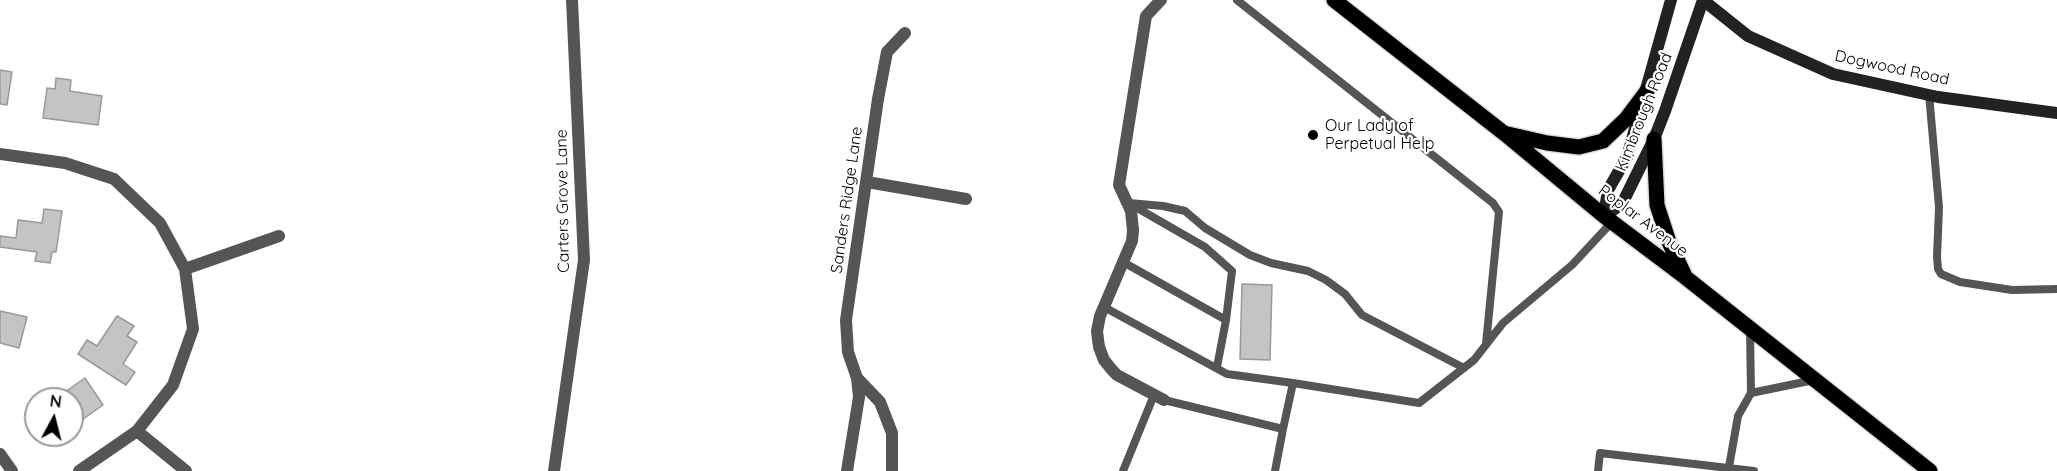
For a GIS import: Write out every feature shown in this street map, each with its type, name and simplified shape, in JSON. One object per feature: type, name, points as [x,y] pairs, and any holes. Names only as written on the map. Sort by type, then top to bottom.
[{"type":"main road","name":"Poplar Avenue","points":[[1334,0],[1505,134],[1608,219],[1930,471]]},
{"type":"main road","points":[[1505,134],[1579,147],[1603,141],[1626,119],[1647,92]]},
{"type":"main road","points":[[1654,139],[1657,205],[1669,242],[1685,277]]},
{"type":"street","name":"Carters Grove Lane","points":[[554,471],[584,260],[572,0]]},
{"type":"street","points":[[1159,397],[1118,375],[1104,360],[1099,347],[1097,331],[1104,307],[1132,241],[1133,230],[1129,203],[1119,185],[1146,16],[1161,0]]},
{"type":"street","name":"Kimbrough Road","points":[[1608,219],[1608,190],[1627,157],[1671,0]]},
{"type":"street","name":"Kimbrough Road","points":[[1608,219],[1622,204],[1654,139],[1703,0]]},
{"type":"street","name":"Dogwood Road","points":[[1703,0],[1748,36],[1833,74],[1929,94],[2057,113]]},
{"type":"street","name":"Sanders Ridge Lane","points":[[847,471],[859,397],[857,378],[848,352],[846,320],[887,52],[905,33]]},
{"type":"street","points":[[0,154],[65,163],[114,179],[160,223],[185,269],[193,329],[173,385],[137,431],[79,471]]},
{"type":"street","points":[[867,182],[966,199]]},
{"type":"street","points":[[185,269],[279,236]]},
{"type":"street","name":"Sanders Ridge Lane","points":[[857,378],[880,402],[892,433],[892,471]]},
{"type":"street","points":[[137,431],[186,471]]},
{"type":"street","points":[[0,454],[12,471]]},
{"type":"lane","points":[[1236,0],[1493,203],[1499,212],[1486,344]]},
{"type":"lane","points":[[1929,94],[1939,207],[1937,257],[1941,274],[1960,282],[2012,290],[2057,289]]},
{"type":"lane","points":[[1129,203],[1205,247],[1232,271],[1217,367]]},
{"type":"lane","points":[[1129,203],[1163,206],[1185,211],[1205,228],[1250,255],[1308,271],[1326,280],[1345,294],[1362,315],[1464,368]]},
{"type":"lane","points":[[1104,307],[1227,374],[1419,403],[1474,360],[1503,323],[1572,265],[1608,219]]},
{"type":"lane","points":[[1123,262],[1226,320]]},
{"type":"lane","points":[[1729,467],[1738,416],[1751,393],[1750,328]]},
{"type":"lane","points":[[1751,393],[1815,380]]},
{"type":"lane","points":[[1275,471],[1293,383]]},
{"type":"lane","points":[[1123,471],[1159,397],[1283,429]]},
{"type":"lane","points":[[1598,471],[1600,453],[1754,471]]},
{"type":"building","points":[[0,70],[12,72],[7,105],[0,104]]},
{"type":"building","points":[[56,78],[71,80],[70,91],[102,96],[98,125],[43,118],[47,88],[55,89]]},
{"type":"building","points":[[44,209],[62,211],[56,252],[52,252],[50,263],[35,261],[37,252],[0,247],[0,236],[16,238],[18,220],[42,223]]},
{"type":"building","points":[[1242,284],[1272,285],[1270,360],[1240,359]]},
{"type":"building","points":[[0,311],[27,317],[19,348],[0,343]]},
{"type":"building","points":[[117,316],[134,326],[127,336],[137,342],[123,364],[135,372],[126,385],[78,354],[87,340],[97,346]]},
{"type":"building","points":[[85,378],[103,405],[84,418],[84,387],[72,387]]},
{"type":"place","name":"Our Lady of Perpetual Help","points":[[1313,135]]}]
